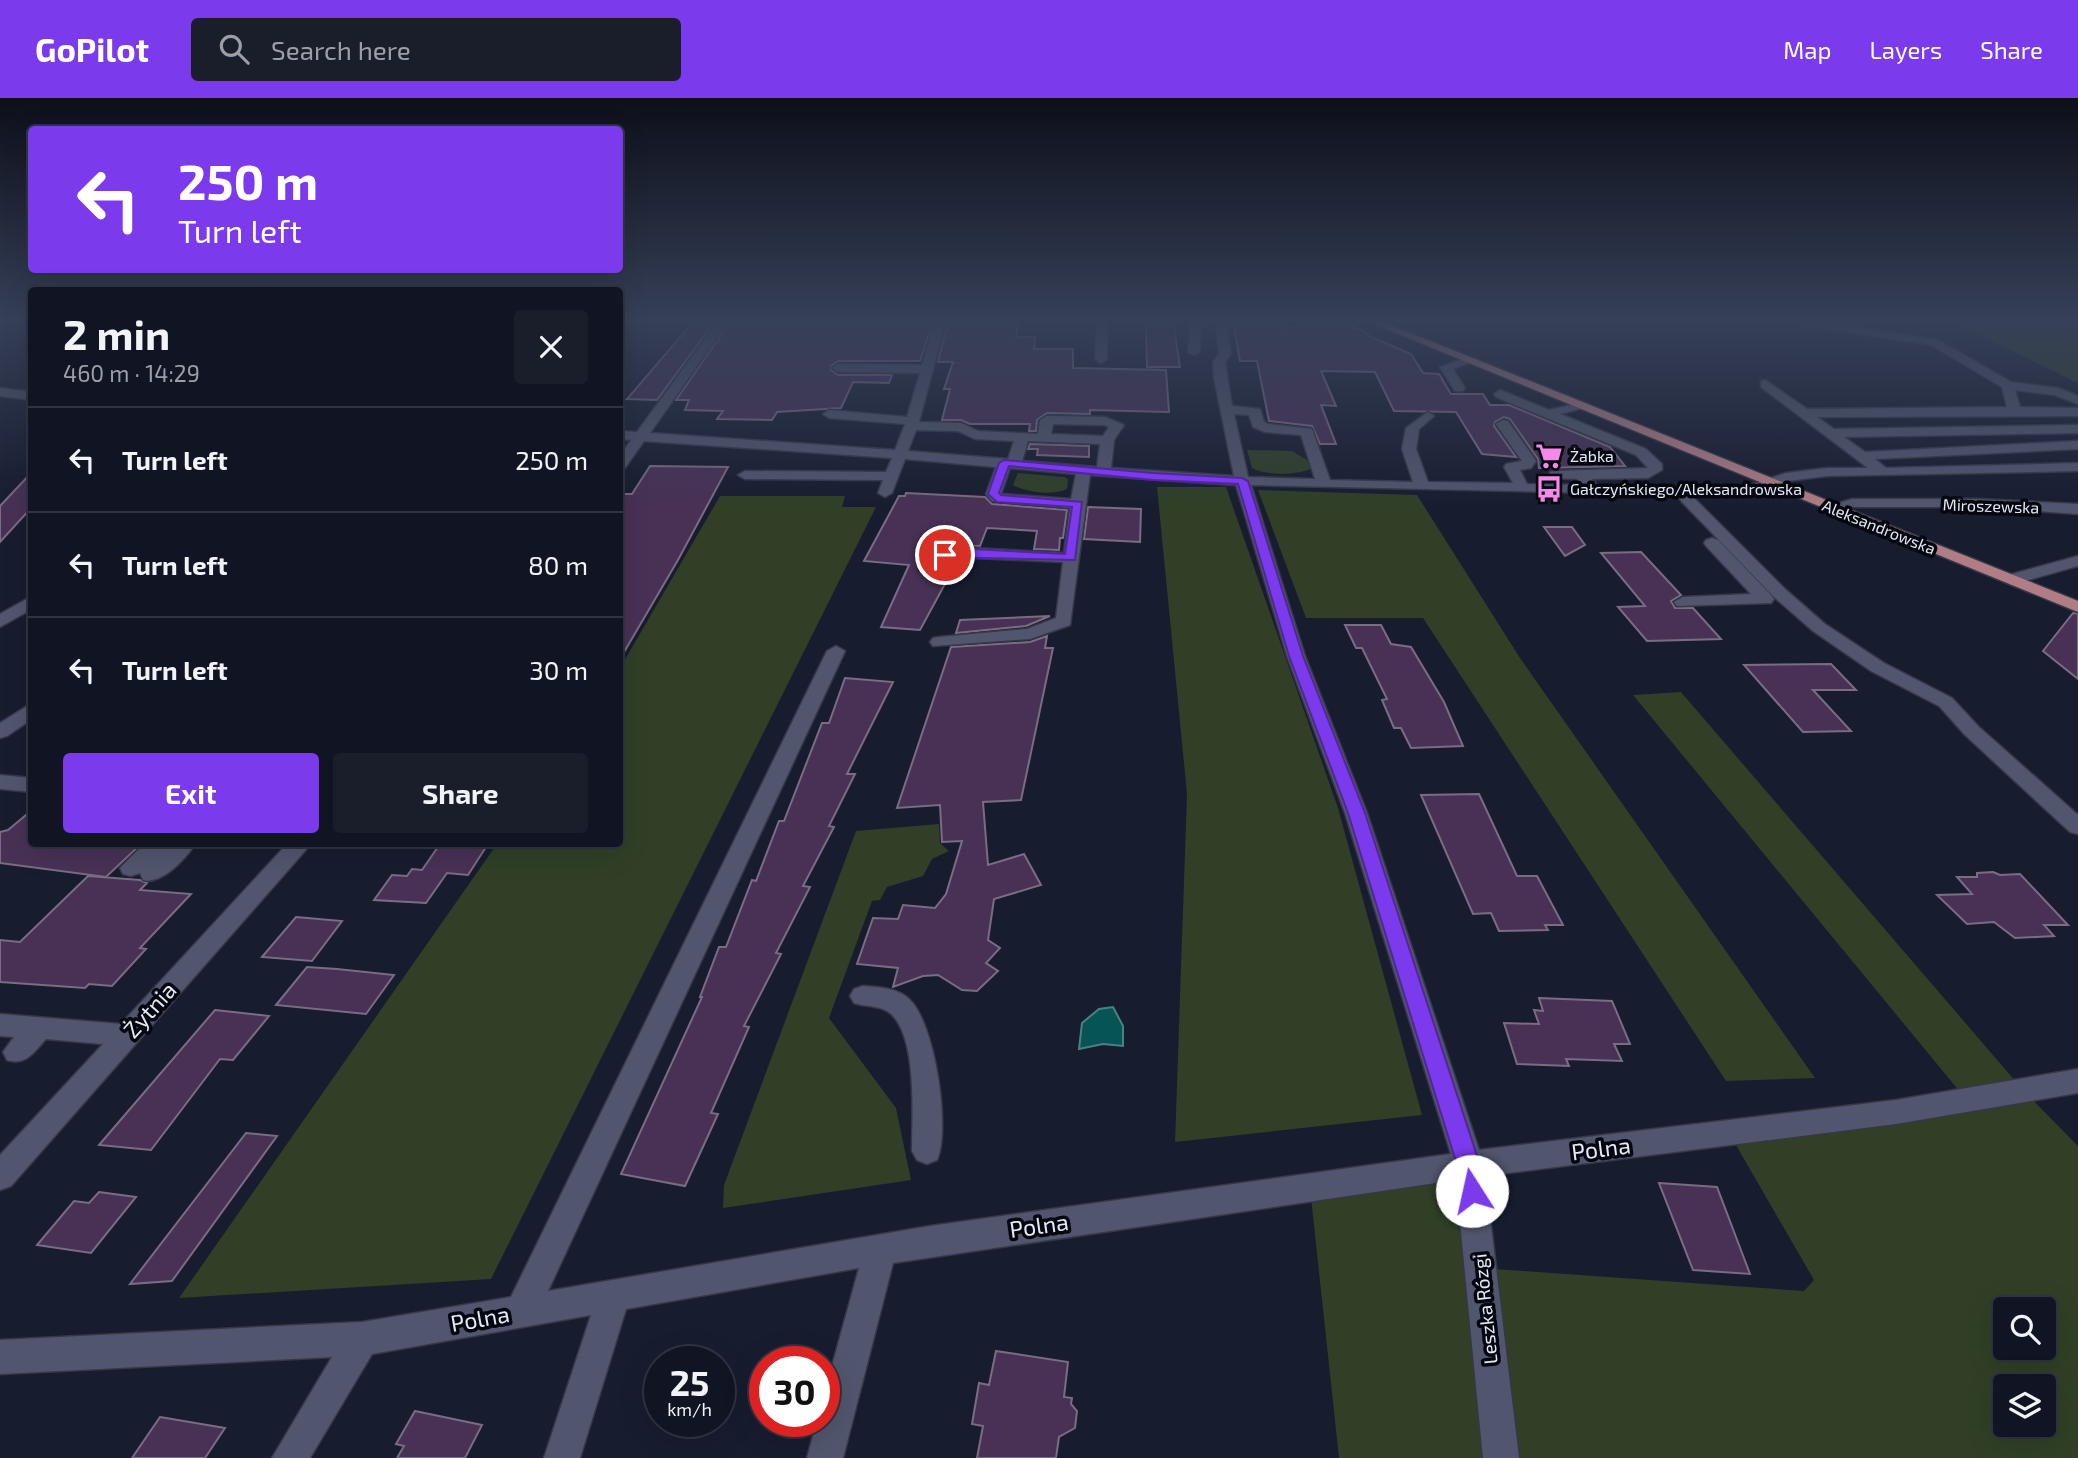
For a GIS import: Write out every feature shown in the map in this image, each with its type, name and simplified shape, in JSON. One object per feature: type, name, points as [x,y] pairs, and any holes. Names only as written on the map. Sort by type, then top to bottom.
[{"type":"main road","name":"Aleksandrowska","points":[[1526,383],[2078,607]]},
{"type":"street","points":[[623,460],[679,383]]},
{"type":"street","points":[[886,493],[924,383]]},
{"type":"street","name":"Leszka Rózgi","points":[[1222,383],[1242,481],[1296,656],[1356,813],[1469,1165],[1501,1458]]},
{"type":"street","points":[[1457,383],[1460,388]]},
{"type":"street","points":[[1765,384],[1883,472]]},
{"type":"street","points":[[2015,411],[2008,385],[2058,393],[2078,400]]},
{"type":"street","points":[[0,392],[28,396]]},
{"type":"street","points":[[1500,394],[1641,452],[1655,464],[1655,470],[1647,474],[1555,475]]},
{"type":"street","points":[[1548,414],[1578,405]]},
{"type":"street","points":[[1226,409],[1255,412],[1258,424],[1265,428],[1307,432],[1324,484]]},
{"type":"street","points":[[1804,413],[2078,412]]},
{"type":"street","points":[[829,414],[961,427],[975,435],[1107,440],[1102,473]]},
{"type":"street","points":[[1422,486],[1409,449],[1413,428],[1427,416]]},
{"type":"street","points":[[1503,424],[1529,461],[1526,465],[1511,467],[1523,489]]},
{"type":"street","points":[[1831,433],[2078,429]]},
{"type":"street","points":[[623,435],[900,454],[1102,473],[1242,481],[1523,489],[1742,492],[1767,481],[1827,472],[2078,467]]},
{"type":"street","points":[[1022,437],[993,494],[997,498],[1078,504]]},
{"type":"street","points":[[1862,456],[2078,445]]},
{"type":"street","points":[[803,464],[842,469],[854,475]]},
{"type":"street","points":[[939,642],[1030,634],[1064,621],[1070,558],[1084,471]]},
{"type":"street","points":[[745,475],[892,475]]},
{"type":"street","points":[[1581,475],[1593,490]]},
{"type":"street","points":[[1663,491],[1765,599],[1683,602]]},
{"type":"street","points":[[1686,499],[1797,607],[1839,642],[1891,675],[1943,698],[1962,715],[1972,731],[2078,827]]},
{"type":"street","name":"Miroszewska","points":[[1834,509],[1852,503],[1976,503],[2078,509]]},
{"type":"street","points":[[945,555],[953,552],[1070,558]]},
{"type":"street","points":[[2011,580],[2078,561]]},
{"type":"street","points":[[0,622],[28,604]]},
{"type":"street","points":[[521,1312],[836,651]]},
{"type":"street","points":[[0,732],[28,712]]},
{"type":"street","points":[[0,782],[28,785]]},
{"type":"street","points":[[156,847],[141,872],[179,847]]},
{"type":"street","name":"Żytnia","points":[[6,1161],[128,1035],[297,847]]},
{"type":"street","points":[[863,996],[882,997],[901,1006],[913,1026],[918,1039],[927,1151]]},
{"type":"street","points":[[0,1025],[128,1035]]},
{"type":"street","points":[[17,1052],[40,1028]]},
{"type":"street","name":"Polna","points":[[0,1357],[362,1339],[880,1250],[1469,1165],[1896,1112],[2078,1080]]},
{"type":"street","points":[[825,1458],[880,1250]]},
{"type":"street","points":[[562,1458],[614,1296]]},
{"type":"street","points":[[290,1458],[362,1339]]},
{"type":"shaded area","points":[[1247,450],[1292,451],[1307,460],[1311,469],[1282,474],[1258,471],[1252,468]]},
{"type":"shaded area","points":[[1018,473],[1064,477],[1068,479],[1067,489],[1047,493],[1013,485]]},
{"type":"shaded area","points":[[1157,487],[1226,487],[1338,808],[1422,1115],[1175,1142],[1187,794]]},
{"type":"shaded area","points":[[1258,490],[1417,495],[1520,658],[1815,1078],[1726,1081],[1423,618],[1306,618]]},
{"type":"shaded area","points":[[720,496],[845,496],[842,507],[876,507],[491,1279],[179,1298],[495,847],[623,847],[623,663]]},
{"type":"shaded area","points":[[1681,692],[2023,1090],[2078,1146],[2078,1458],[1339,1458],[1310,1188],[1469,1165],[1481,1268],[1804,1291],[1814,1280],[1729,1133],[1965,1098],[1633,695]]},
{"type":"shaded area","points":[[939,824],[940,843],[949,851],[932,859],[923,876],[887,887],[880,900],[872,901],[829,1018],[896,1108],[911,1180],[723,1208],[724,1185],[856,831]]},
{"type":"shaded area","points":[[1113,1007],[1123,1026],[1123,1046],[1103,1044],[1079,1049],[1082,1023],[1099,1009]]},
{"type":"building","points":[[640,383],[669,383],[657,400],[627,399]]},
{"type":"building","points":[[688,383],[852,383],[841,408],[777,412],[772,420],[717,419],[723,411],[685,410],[689,400],[676,400]]},
{"type":"building","points":[[946,383],[1167,383],[1169,412],[1090,410],[1090,414],[1047,413],[1037,420],[1036,431],[1029,431],[1030,424],[970,424],[961,420],[942,420],[950,389],[944,389]]},
{"type":"building","points":[[1261,383],[1326,383],[1336,406],[1321,405],[1336,444],[1320,444],[1312,426],[1269,421]]},
{"type":"building","points":[[1381,383],[1445,383],[1451,394],[1483,394],[1490,405],[1509,405],[1610,447],[1625,466],[1539,468],[1538,459],[1510,419],[1504,417],[1495,422],[1494,426],[1516,457],[1482,454],[1456,412],[1394,411]]},
{"type":"building","points":[[1030,444],[1089,446],[1089,457],[1037,455],[1038,449],[1028,449]]},
{"type":"building","points":[[650,466],[728,467],[623,654],[623,494],[632,494]]},
{"type":"building","points":[[28,476],[28,511],[0,542],[0,506]]},
{"type":"building","points":[[906,493],[985,497],[992,504],[1067,510],[1063,538],[1060,538],[1059,550],[1034,549],[1037,531],[987,528],[980,546],[952,545],[935,554],[944,562],[958,560],[920,630],[881,627],[909,565],[864,561],[899,496],[905,496]]},
{"type":"building","points":[[1088,507],[1141,509],[1140,542],[1084,539]]},
{"type":"building","points":[[1544,527],[1572,527],[1585,545],[1565,556]]},
{"type":"building","points":[[1641,552],[1681,595],[1671,601],[1675,608],[1693,608],[1721,639],[1647,641],[1618,607],[1645,606],[1601,553]]},
{"type":"building","points":[[2073,613],[2078,614],[2078,679],[2043,651]]},
{"type":"building","points":[[1050,616],[1026,626],[956,633],[960,620]]},
{"type":"building","points":[[1345,625],[1381,625],[1391,644],[1411,647],[1444,702],[1463,746],[1411,748],[1401,728],[1394,728],[1382,700],[1387,699],[1362,648],[1356,648]]},
{"type":"building","points":[[1047,636],[1045,648],[1053,648],[1021,800],[983,802],[988,865],[1024,854],[1041,885],[994,899],[988,940],[1000,948],[986,963],[998,971],[977,991],[962,990],[938,975],[923,976],[893,987],[898,968],[857,964],[873,918],[898,919],[903,905],[935,908],[946,894],[962,841],[942,842],[940,805],[897,808],[951,647],[1030,642]]},
{"type":"building","points":[[1831,664],[1856,690],[1813,690],[1851,731],[1803,732],[1744,665]]},
{"type":"building","points":[[845,678],[893,682],[847,774],[855,774],[829,826],[834,827],[803,886],[810,887],[776,953],[781,954],[744,1026],[749,1027],[711,1113],[718,1114],[685,1186],[621,1174],[702,997],[719,947],[726,947],[779,821],[784,821],[822,723],[829,723]]},
{"type":"building","points":[[1479,794],[1517,876],[1537,876],[1563,925],[1545,925],[1548,930],[1499,931],[1491,913],[1473,914],[1421,795]]},
{"type":"building","points":[[28,813],[28,847],[138,847],[106,877],[0,863],[0,832],[8,830]]},
{"type":"building","points":[[438,847],[486,847],[468,875],[447,873],[426,903],[374,900],[392,875],[407,876],[412,869],[422,870]]},
{"type":"building","points":[[1993,872],[2000,875],[2020,874],[2068,925],[2044,925],[2054,936],[2015,938],[1994,922],[1967,924],[1937,895],[1972,894],[1957,877],[1977,877],[1977,873]]},
{"type":"building","points":[[88,876],[140,880],[147,883],[140,890],[191,894],[140,948],[146,949],[112,986],[89,984],[85,988],[0,982],[0,940],[20,942]]},
{"type":"building","points":[[296,917],[342,921],[312,961],[262,957]]},
{"type":"building","points":[[307,967],[394,975],[366,1014],[276,1005]]},
{"type":"building","points":[[1539,998],[1612,1001],[1630,1044],[1614,1044],[1622,1061],[1566,1059],[1569,1066],[1517,1064],[1504,1023],[1539,1024],[1534,1010],[1543,1011]]},
{"type":"building","points":[[215,1010],[269,1016],[233,1060],[220,1059],[151,1150],[99,1145]]},
{"type":"building","points":[[246,1133],[277,1136],[172,1281],[130,1284]]},
{"type":"building","points":[[1659,1183],[1717,1187],[1750,1274],[1693,1270]]},
{"type":"building","points":[[99,1192],[136,1197],[91,1253],[37,1245],[74,1201],[89,1203]]},
{"type":"building","points":[[996,1351],[1068,1362],[1064,1397],[1072,1398],[1071,1404],[1077,1411],[1075,1428],[1059,1437],[1056,1458],[977,1458],[983,1426],[972,1424],[979,1383],[989,1385]]},
{"type":"building","points":[[415,1411],[482,1425],[465,1458],[397,1458],[404,1446],[396,1444]]},
{"type":"building","points":[[160,1417],[225,1428],[205,1458],[132,1458]]},
{"type":"place","name":"Żabka","points":[[1549,456]]},
{"type":"place","name":"Gałczyńskiego/Aleksandrowska","points":[[1549,489]]},
{"type":"route","points":[[945,555],[953,552],[1070,558],[1078,504],[997,498],[993,494],[1004,463],[1153,477],[1242,481],[1296,656],[1356,813],[1469,1165],[1472,1191]]}]
